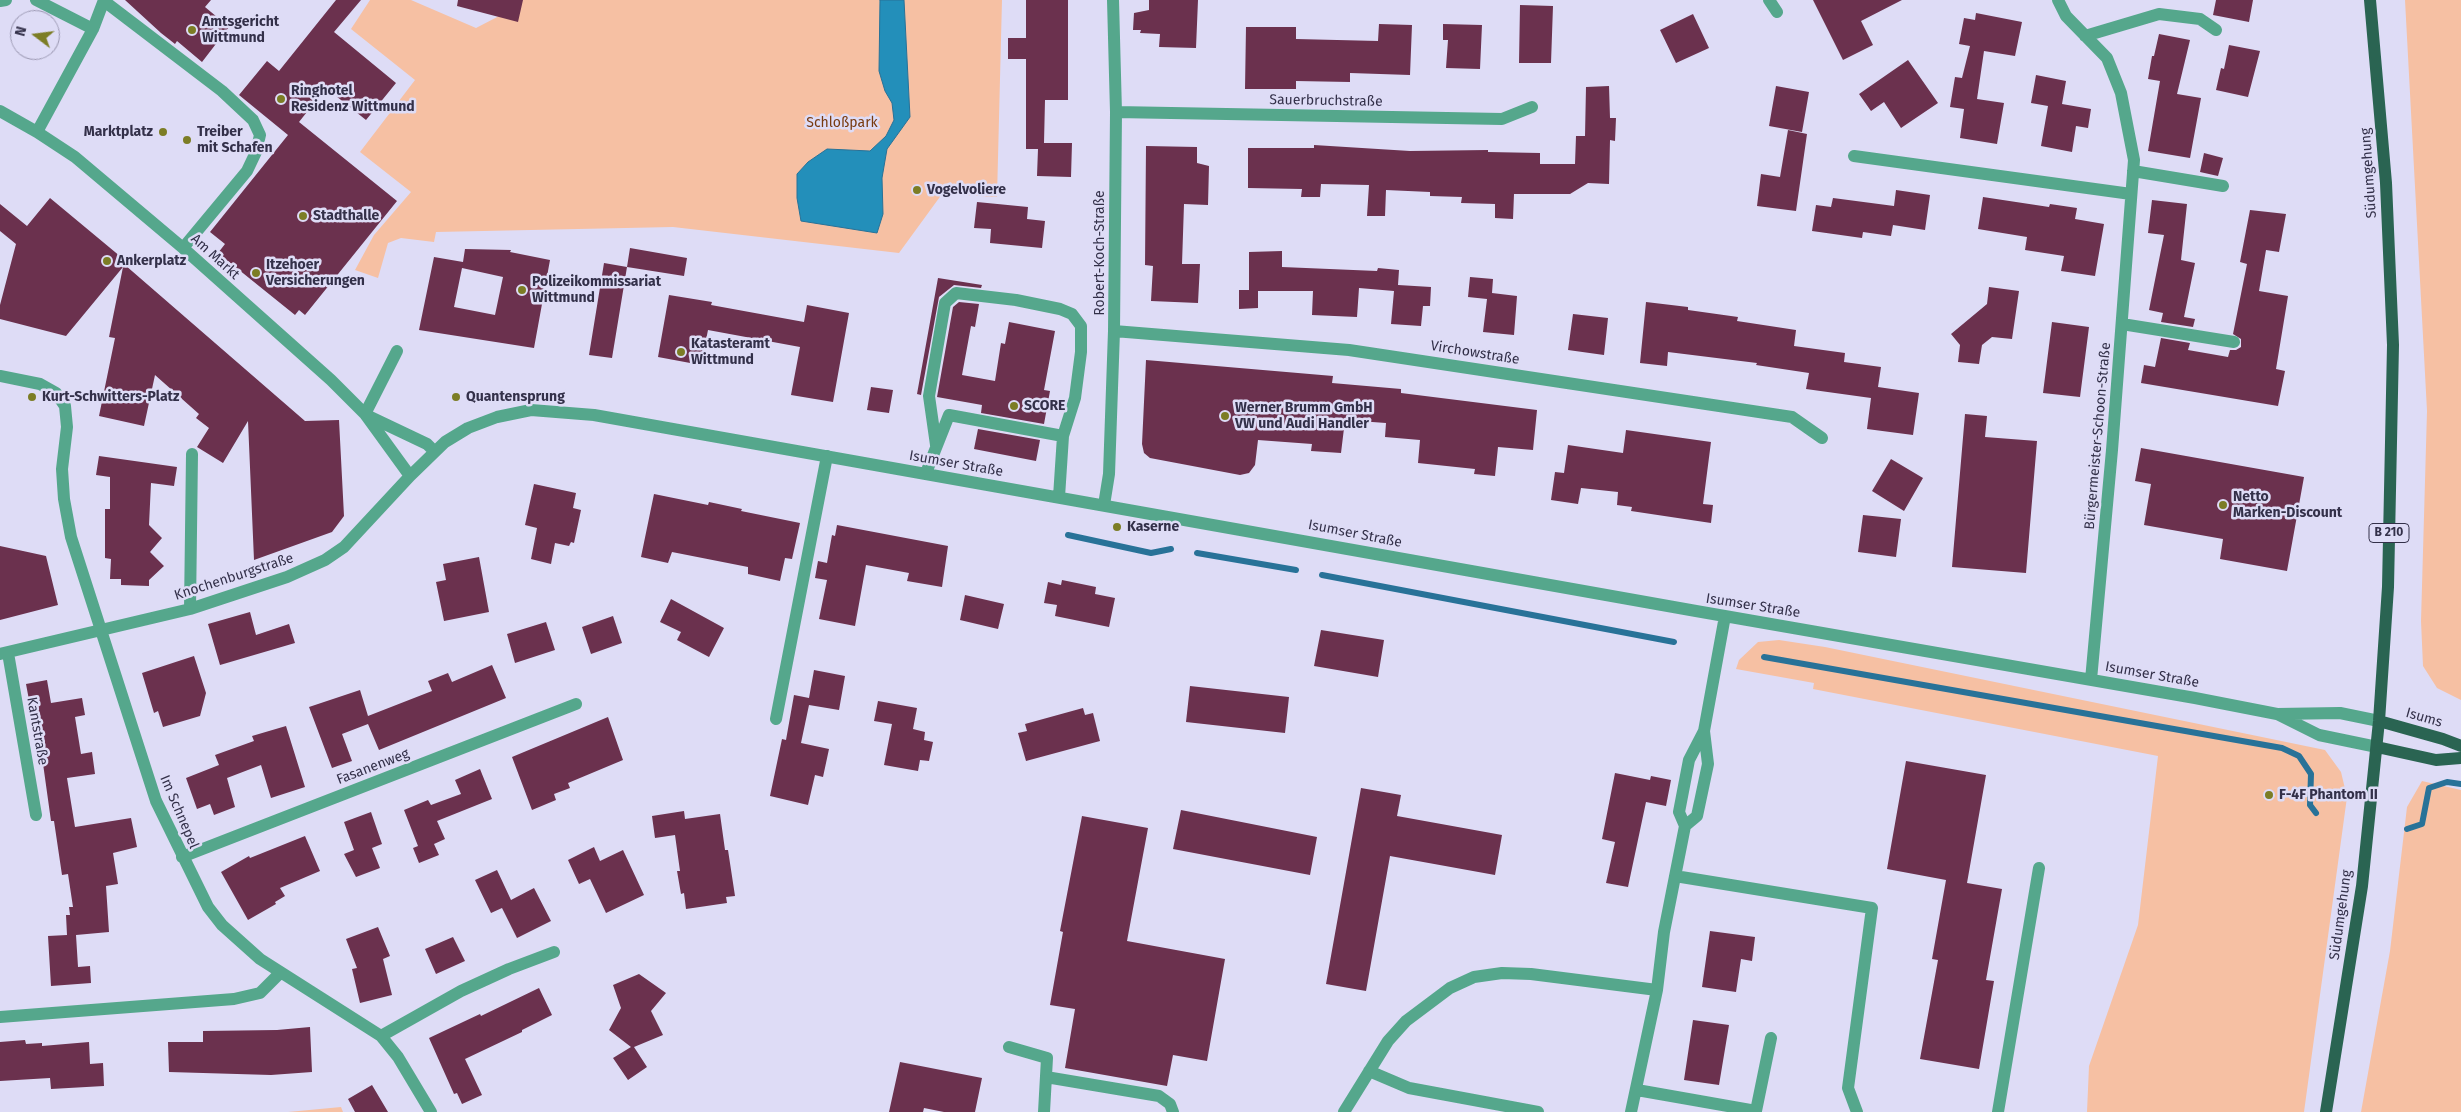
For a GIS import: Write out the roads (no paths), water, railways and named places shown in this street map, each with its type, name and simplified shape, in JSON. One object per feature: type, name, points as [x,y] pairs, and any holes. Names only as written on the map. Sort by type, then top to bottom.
[{"type":"main road","name":"Südumgehung","points":[[2326,1112],[2362,886],[2379,721],[2388,587],[2393,345],[2386,183],[2370,0]]},
{"type":"main road","name":"Isums","points":[[2379,721],[2461,746]]},
{"type":"main road","points":[[2376,747],[2436,760],[2461,758]]},
{"type":"street","points":[[0,1],[6,0]]},
{"type":"street","points":[[36,0],[93,29]]},
{"type":"street","points":[[37,132],[93,29],[104,0],[222,92],[253,120],[260,135],[256,152],[247,171],[183,248]]},
{"type":"street","name":"Robert-Koch-Straße","points":[[1104,506],[1109,474],[1114,331],[1116,112],[1113,0]]},
{"type":"street","points":[[1769,0],[1777,12]]},
{"type":"street","points":[[2058,0],[2066,16],[2085,36],[2159,14],[2200,19],[2216,30]]},
{"type":"street","name":"Bürgermeister-Schoon-Straße","points":[[2085,36],[2107,58],[2122,93],[2134,160],[2122,324],[2091,680]]},
{"type":"street","name":"Sauerbruchstraße","points":[[1116,112],[1502,119],[1532,107]]},
{"type":"street","name":"Am Markt","points":[[0,111],[75,157],[183,248],[331,380],[365,414],[410,476]]},
{"type":"street","points":[[1854,156],[2132,194]]},
{"type":"street","points":[[2133,171],[2222,186]]},
{"type":"street","points":[[936,445],[929,396],[944,303],[956,292],[980,297],[1016,300],[1060,309],[1072,314],[1081,326],[1081,352],[1075,398],[1063,436],[1059,497]]},
{"type":"street","points":[[2122,324],[2234,342]]},
{"type":"street","name":"Virchowstraße","points":[[1114,331],[1349,350],[1792,417],[1822,438]]},
{"type":"street","points":[[365,414],[397,351]]},
{"type":"street","points":[[0,376],[40,384],[56,393],[66,406],[62,470],[64,499],[71,537],[101,631]]},
{"type":"street","name":"Isumser Straße","points":[[434,451],[468,428],[497,417],[531,410],[594,415],[2277,714],[2340,713],[2379,721]]},
{"type":"street","name":"Am Markt","points":[[365,414],[427,444],[434,451]]},
{"type":"street","points":[[926,473],[949,415],[1063,436]]},
{"type":"street","name":"Knochenburgstraße","points":[[4,653],[190,609],[287,577],[325,560],[344,547],[434,451]]},
{"type":"street","points":[[190,609],[192,454]]},
{"type":"street","points":[[776,719],[827,456]]},
{"type":"street","points":[[1685,826],[1697,816],[1708,764],[1709,725],[1725,616]]},
{"type":"street","name":"Im Schnepel","points":[[101,631],[156,802],[208,907],[222,926],[280,973],[381,1036],[398,1057],[431,1112]]},
{"type":"street","name":"Kantstraße","points":[[4,653],[36,815]]},
{"type":"street","name":"Fasanenweg","points":[[182,857],[576,704]]},
{"type":"street","name":"Isumser Straße","points":[[2277,714],[2319,735],[2376,747]]},
{"type":"street","points":[[1631,1112],[1657,990],[1664,932],[1685,826],[1679,812],[1689,760],[1709,725]]},
{"type":"street","points":[[1998,1112],[2039,868]]},
{"type":"street","points":[[1676,876],[1872,908],[1848,1088],[1857,1112]]},
{"type":"street","points":[[381,1036],[461,991],[509,969],[554,952]]},
{"type":"street","points":[[0,1017],[234,1000],[260,993],[280,973]]},
{"type":"street","points":[[1344,1112],[1388,1041],[1406,1020],[1450,988],[1474,977],[1502,973],[1531,974],[1657,990]]},
{"type":"street","points":[[1637,1090],[1756,1111],[1771,1038]]},
{"type":"street","points":[[1009,1047],[1047,1058],[1044,1112]]},
{"type":"street","points":[[1369,1071],[1409,1088],[1538,1112]]},
{"type":"street","points":[[1046,1077],[1159,1096],[1170,1104],[1173,1112]]},
{"type":"water","points":[[880,0],[904,0],[910,117],[887,149],[882,178],[883,214],[877,233],[801,221],[797,198],[797,174],[808,162],[827,149],[870,151],[886,136],[894,120],[892,103],[885,91],[879,71]]},
{"type":"waterway","points":[[1068,535],[1151,553],[1171,549]]},
{"type":"waterway","points":[[1197,553],[1296,570]]},
{"type":"waterway","points":[[1322,575],[1674,642]]},
{"type":"waterway","points":[[1764,657],[2282,748],[2299,756],[2311,774],[2310,805],[2316,813]]},
{"type":"waterway","points":[[2407,829],[2422,824],[2429,788],[2447,782],[2461,784]]},
{"type":"place","name":"Amtsgericht Wittmund","points":[[192,30]]},
{"type":"place","name":"Ringhotel Residenz Wittmund","points":[[281,99]]},
{"type":"place","name":"Marktplatz","points":[[163,132]]},
{"type":"place","name":"Treiber mit Schafen","points":[[187,140]]},
{"type":"place","name":"Vogelvoliere","points":[[917,190]]},
{"type":"place","name":"Stadthalle","points":[[303,216]]},
{"type":"place","name":"Ankerplatz","points":[[107,261]]},
{"type":"place","name":"Itzehoer Versicherungen","points":[[256,273]]},
{"type":"place","name":"Polizeikommissariat Wittmund","points":[[522,290]]},
{"type":"place","name":"Katasteramt Wittmund","points":[[681,352]]},
{"type":"place","name":"Kurt-Schwitters-Platz","points":[[32,397]]},
{"type":"place","name":"Quantensprung","points":[[456,397]]},
{"type":"place","name":"SCORE","points":[[1014,406]]},
{"type":"place","name":"Werner Brumm GmbH VW und Audi Handler","points":[[1225,416]]},
{"type":"place","name":"Netto Marken-Discount","points":[[2223,505]]},
{"type":"place","name":"Kaserne","points":[[1117,527]]},
{"type":"place","name":"F-4F Phantom II","points":[[2269,795]]},
{"type":"park label","name":"Schloßpark","points":[[842,123]]}]
